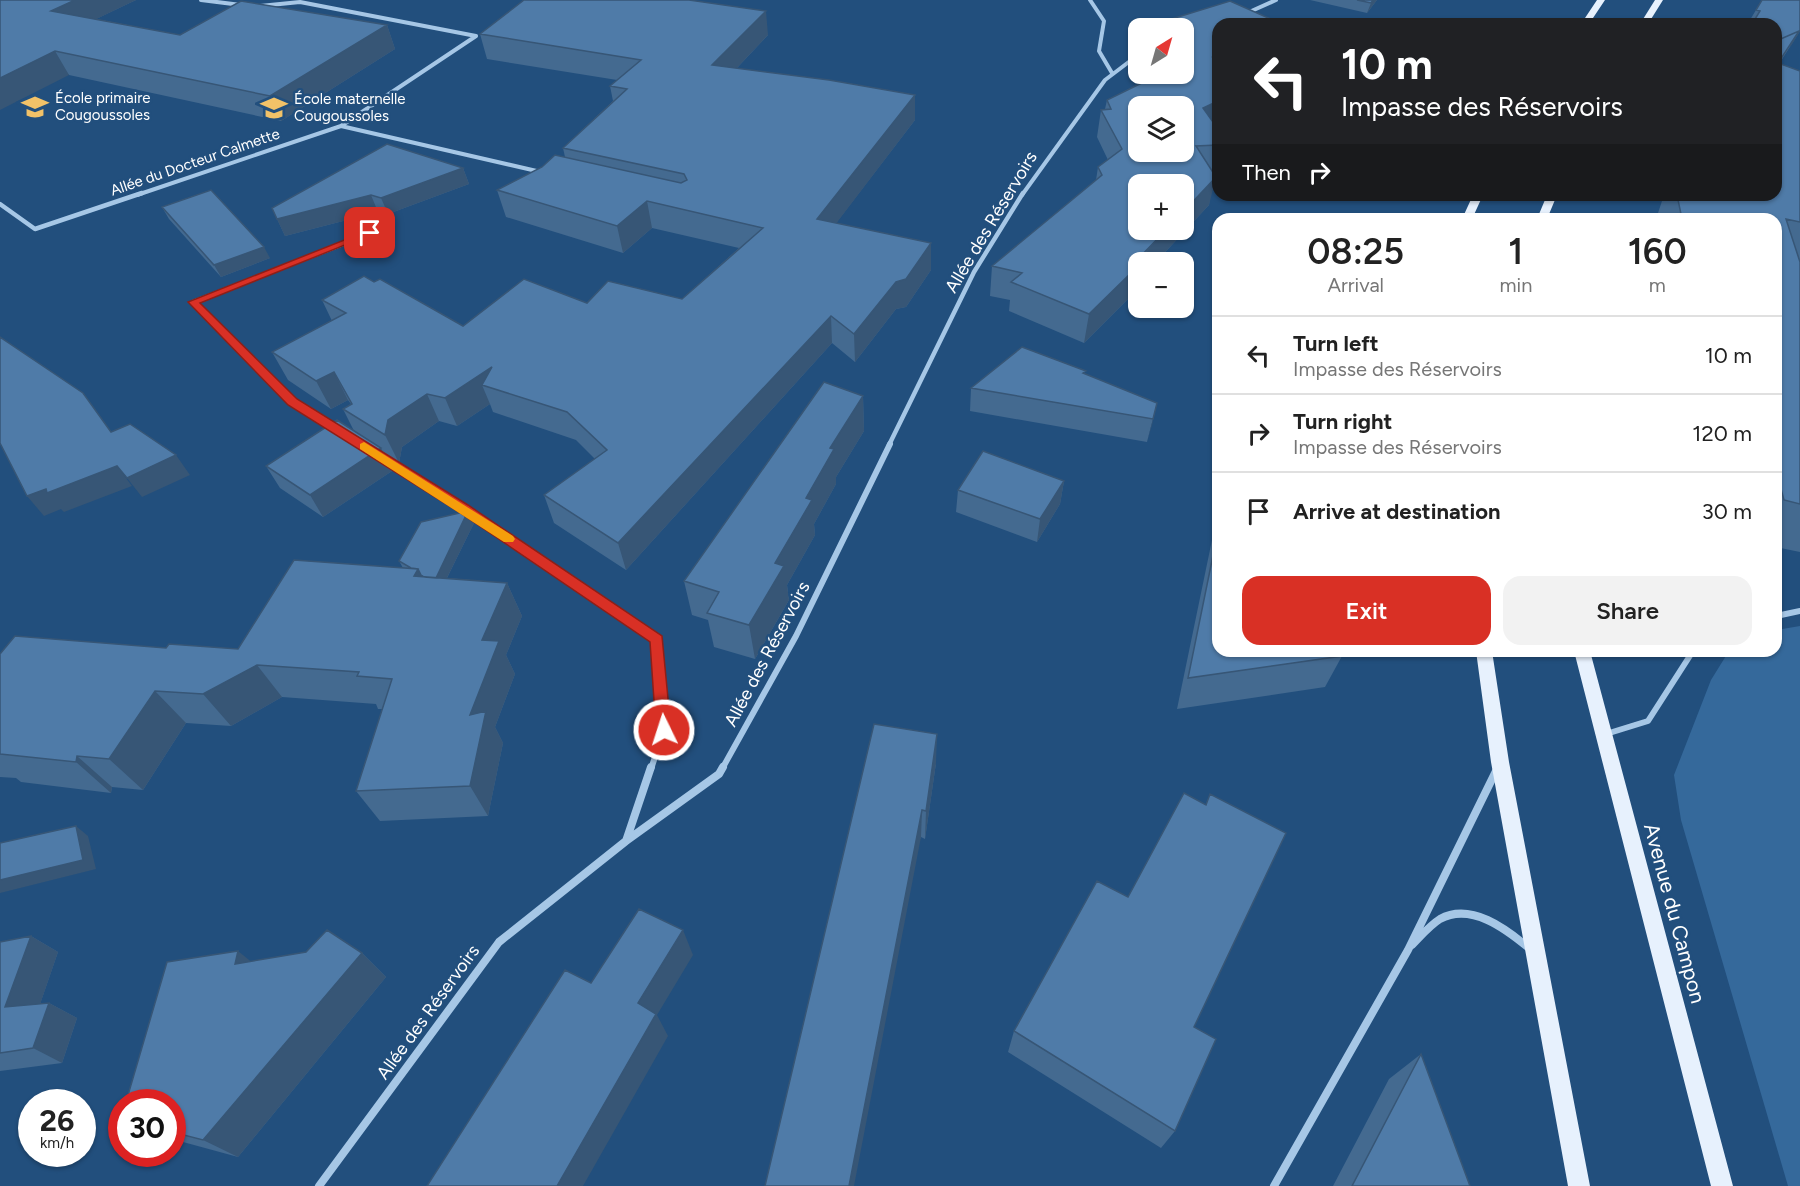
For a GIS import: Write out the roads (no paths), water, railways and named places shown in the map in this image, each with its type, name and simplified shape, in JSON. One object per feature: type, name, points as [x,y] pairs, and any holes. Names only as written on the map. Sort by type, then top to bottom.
[{"type":"main road","points":[[1589,18],[1601,0]]},
{"type":"main road","points":[[1648,18],[1659,0]]},
{"type":"main road","points":[[1485,657],[1500,762],[1578,1186]]},
{"type":"main road","name":"Avenue du Campon","points":[[1584,657],[1722,1186]]},
{"type":"street","points":[[201,0],[250,7],[300,2],[476,36],[341,126]]},
{"type":"street","points":[[1090,0],[1104,21],[1098,51],[1113,73]]},
{"type":"street","points":[[1243,14],[1276,0]]},
{"type":"street","name":"Allée des Réservoirs","points":[[319,1186],[499,942],[626,841],[719,774],[796,636],[974,272],[1019,199],[1113,73],[1128,62]]},
{"type":"street","points":[[341,126],[548,173]]},
{"type":"street","name":"Allée du Docteur Calmette","points":[[0,204],[35,230],[341,126]]},
{"type":"street","points":[[343,433],[292,402],[193,302],[392,225]]},
{"type":"street","points":[[373,452],[463,508],[657,640],[664,730],[626,841]]},
{"type":"street","points":[[1782,615],[1800,611]]},
{"type":"street","points":[[1605,734],[1648,720],[1689,657]]},
{"type":"street","points":[[1274,1186],[1408,950],[1500,762]]},
{"type":"street","points":[[1408,950],[1432,925],[1448,916],[1467,915],[1508,930],[1536,954]]},
{"type":"place","name":"École primaire Cougoussoles","points":[[35,107]]},
{"type":"place","name":"École maternelle Cougoussoles","points":[[274,108]]}]
